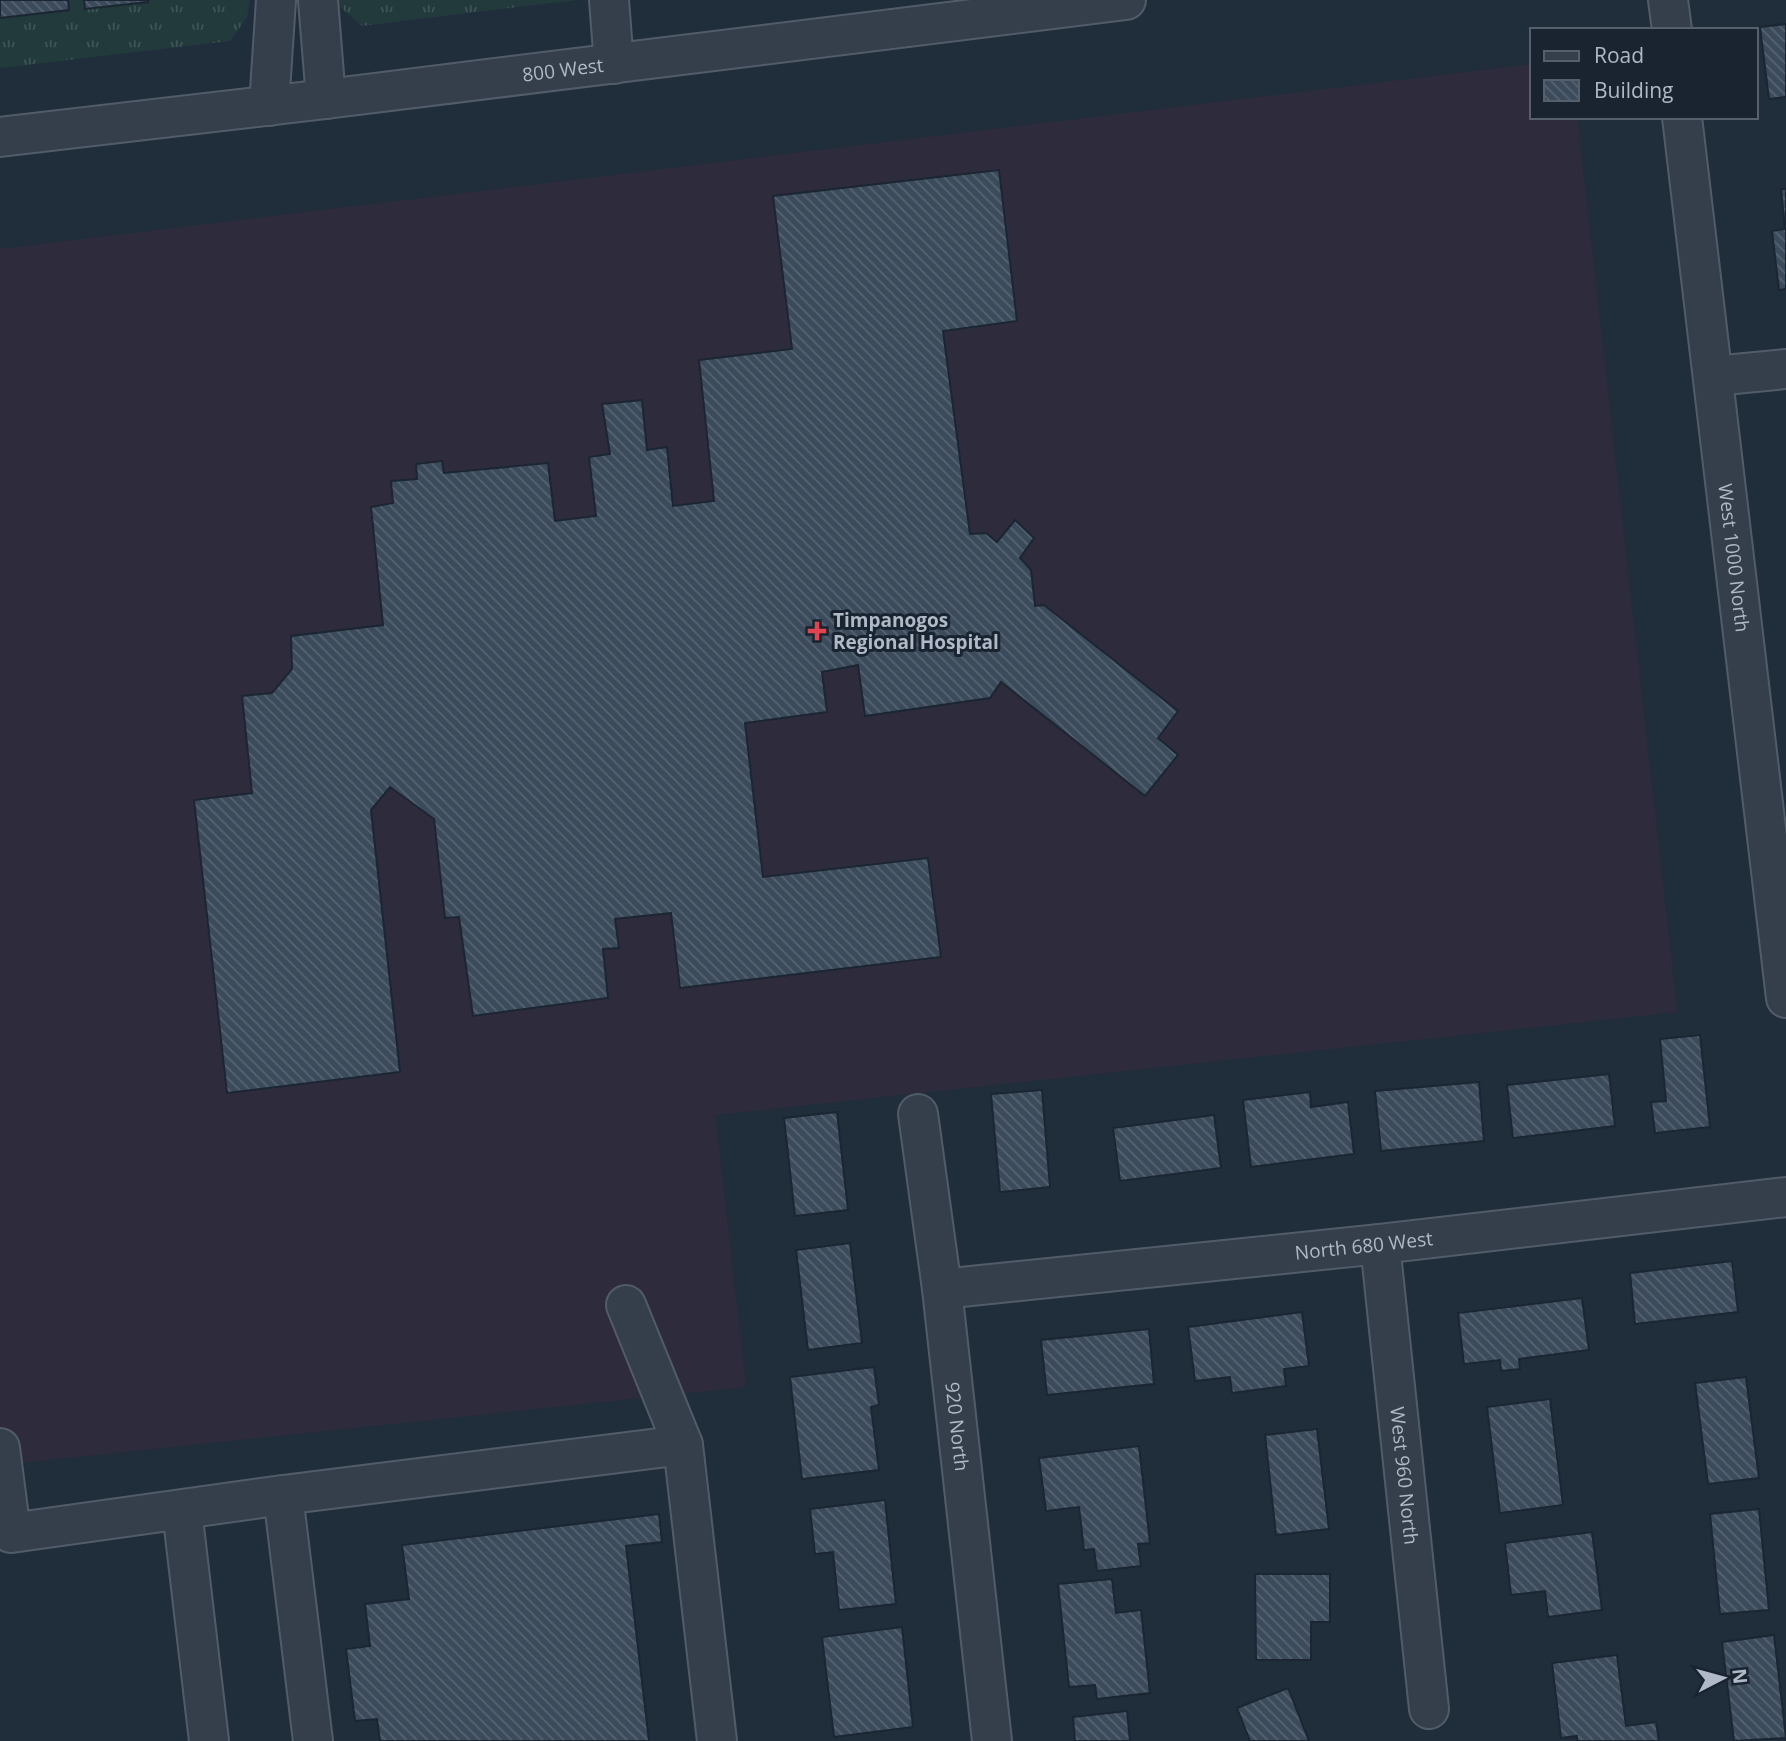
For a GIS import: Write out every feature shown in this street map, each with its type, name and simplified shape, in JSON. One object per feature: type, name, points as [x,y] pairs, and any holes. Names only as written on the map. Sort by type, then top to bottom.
[{"type":"street","points":[[269,106],[276,0]]},
{"type":"street","points":[[318,0],[327,99]]},
{"type":"street","points":[[610,0],[614,64]]},
{"type":"street","name":"800 West","points":[[0,137],[614,64],[908,13],[1126,0]]},
{"type":"street","points":[[1668,0],[1672,28]]},
{"type":"street","name":"West 1000 North","points":[[1682,119],[1784,959],[1786,998]]},
{"type":"street","points":[[1714,376],[1786,369]]},
{"type":"street","name":"920 North","points":[[918,1114],[942,1289],[992,1741]]},
{"type":"street","name":"North 680 West","points":[[942,1289],[1380,1244],[1786,1197]]},
{"type":"street","name":"West 960 North","points":[[1380,1244],[1429,1709]]},
{"type":"street","points":[[626,1305],[683,1445],[717,1741]]},
{"type":"street","points":[[0,1448],[12,1533],[283,1495],[683,1445]]},
{"type":"street","points":[[283,1495],[313,1741]]},
{"type":"street","points":[[183,1510],[209,1741]]},
{"type":"shaded area","name":"Timpanogos Regional Hospital","points":[[1530,64],[1530,119],[1577,119],[1677,1012],[715,1115],[746,1387],[0,1465],[0,249]]},
{"type":"green space","points":[[68,0],[84,0],[86,9],[148,0],[250,0],[247,17],[230,41],[0,68],[0,18],[69,10]]},
{"type":"green space","points":[[339,0],[577,0],[362,26],[339,6]]},
{"type":"building","points":[[0,0],[68,0],[69,10],[0,18]]},
{"type":"building","points":[[84,0],[148,0],[148,2],[85,9]]},
{"type":"building","points":[[1786,24],[1786,97],[1769,99],[1760,27]]},
{"type":"building","name":"Timpanogos Regional Hospital","points":[[999,170],[1017,321],[943,331],[970,534],[986,533],[997,542],[1015,520],[1034,538],[1020,558],[1031,570],[1035,606],[1044,605],[1178,711],[1158,738],[1178,755],[1145,796],[1001,682],[990,698],[865,716],[858,665],[822,672],[827,712],[745,723],[763,877],[928,858],[941,957],[680,988],[671,913],[615,919],[619,948],[603,949],[608,998],[473,1016],[459,917],[445,918],[434,819],[390,787],[371,810],[400,1072],[227,1093],[194,800],[252,793],[242,696],[272,693],[292,669],[291,636],[383,625],[371,507],[393,503],[391,481],[417,479],[416,464],[442,461],[444,473],[548,463],[555,521],[596,516],[589,457],[610,454],[602,404],[642,400],[647,450],[667,447],[673,506],[714,501],[699,360],[792,349],[773,196]]},
{"type":"building","points":[[1781,189],[1786,189],[1786,289],[1779,290],[1772,231],[1785,229]]},
{"type":"building","points":[[1700,1035],[1710,1127],[1655,1133],[1651,1102],[1666,1101],[1660,1039]]},
{"type":"building","points":[[1609,1074],[1615,1126],[1513,1138],[1507,1085]]},
{"type":"building","points":[[1479,1082],[1484,1141],[1381,1151],[1375,1091]]},
{"type":"building","points":[[1042,1090],[1050,1187],[1000,1192],[991,1094]]},
{"type":"building","points":[[1310,1092],[1311,1107],[1348,1102],[1354,1154],[1251,1167],[1243,1100]]},
{"type":"building","points":[[837,1112],[848,1210],[795,1216],[784,1118]]},
{"type":"building","points":[[1214,1115],[1221,1168],[1120,1181],[1113,1128]]},
{"type":"building","points":[[850,1243],[862,1343],[808,1350],[796,1250]]},
{"type":"building","points":[[1732,1261],[1738,1312],[1635,1324],[1630,1273]]},
{"type":"building","points":[[1582,1298],[1589,1350],[1519,1359],[1520,1369],[1501,1371],[1500,1360],[1464,1364],[1458,1313]]},
{"type":"building","points":[[1302,1312],[1309,1366],[1284,1369],[1286,1386],[1232,1393],[1230,1377],[1195,1381],[1188,1327]]},
{"type":"building","points":[[1149,1329],[1154,1384],[1047,1395],[1041,1340]]},
{"type":"building","points":[[874,1367],[879,1405],[871,1407],[879,1470],[802,1479],[790,1377]]},
{"type":"building","points":[[1746,1377],[1759,1478],[1708,1484],[1695,1383]]},
{"type":"building","points":[[1550,1399],[1563,1505],[1500,1513],[1487,1407]]},
{"type":"building","points":[[1317,1429],[1329,1529],[1276,1535],[1265,1435]]},
{"type":"building","points":[[1139,1446],[1150,1543],[1138,1544],[1141,1566],[1097,1571],[1094,1549],[1084,1550],[1079,1507],[1046,1511],[1039,1458]]},
{"type":"building","points":[[885,1500],[896,1604],[839,1610],[833,1552],[815,1554],[810,1509]]},
{"type":"building","points":[[1759,1509],[1769,1610],[1720,1614],[1710,1514]]},
{"type":"building","points":[[659,1514],[662,1542],[626,1546],[649,1741],[380,1741],[377,1719],[355,1721],[346,1649],[370,1646],[365,1604],[409,1599],[402,1545]]},
{"type":"building","points":[[1592,1532],[1602,1610],[1548,1617],[1545,1591],[1511,1595],[1505,1543]]},
{"type":"building","points":[[1255,1574],[1330,1574],[1330,1622],[1311,1622],[1311,1660],[1256,1660]]},
{"type":"building","points":[[1112,1579],[1116,1613],[1141,1610],[1150,1693],[1097,1699],[1095,1685],[1069,1687],[1058,1584]]},
{"type":"building","points":[[902,1627],[913,1727],[834,1737],[822,1637]]},
{"type":"building","points":[[1774,1635],[1786,1738],[1734,1741],[1722,1642]]},
{"type":"building","points":[[1617,1655],[1626,1726],[1656,1722],[1659,1741],[1577,1741],[1577,1736],[1561,1738],[1552,1663]]},
{"type":"building","points":[[1288,1688],[1309,1741],[1250,1741],[1237,1708]]},
{"type":"building","points":[[1127,1711],[1130,1741],[1075,1741],[1073,1717]]},
{"type":"place","name":"Timpanogos Regional Hospital","points":[[817,631]]}]
